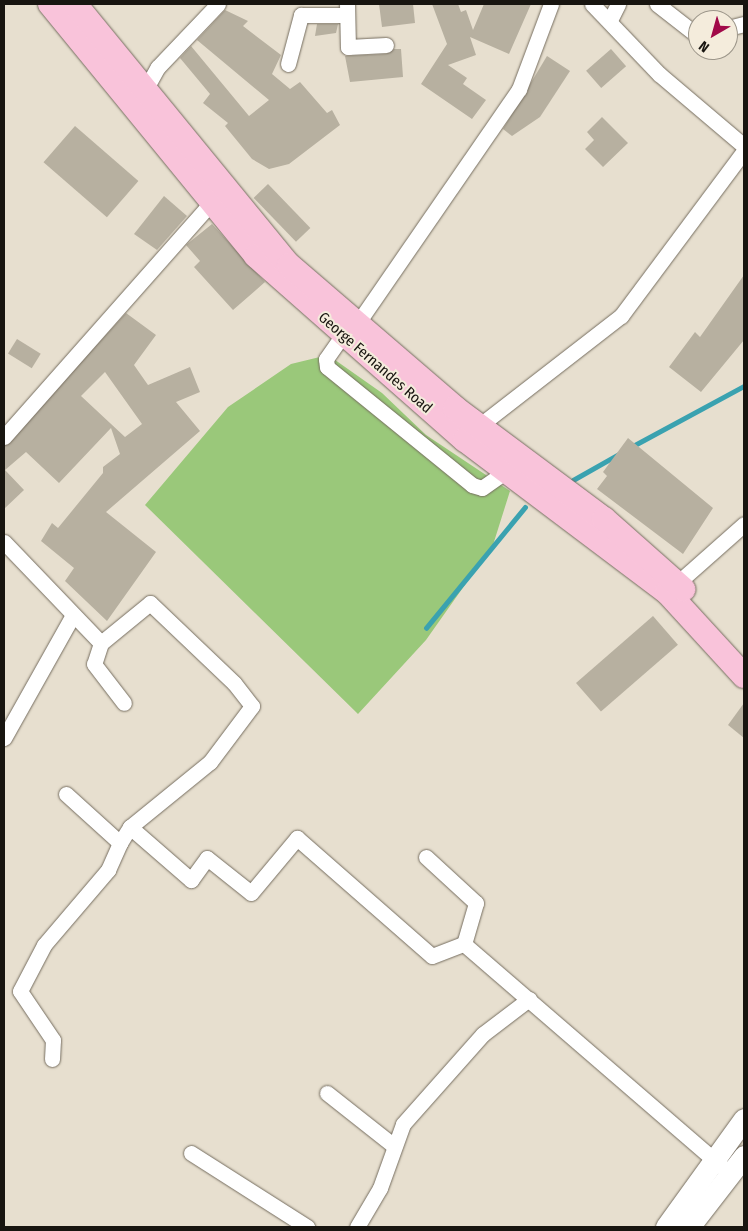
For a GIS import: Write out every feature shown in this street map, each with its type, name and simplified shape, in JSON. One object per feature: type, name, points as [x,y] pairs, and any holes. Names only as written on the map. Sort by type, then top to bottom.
[{"type":"main road","name":"George Fernandes Road","points":[[50,4],[256,256],[350,330],[604,519],[744,656]]},
{"type":"main road","name":"George Fernandes Road","points":[[75,4],[289,265],[350,330],[506,470],[673,587],[744,676]]},
{"type":"main road","points":[[666,1227],[744,1119]]},
{"type":"main road","points":[[689,1227],[744,1156]]},
{"type":"street","points":[[145,90],[158,67],[218,4]]},
{"type":"street","points":[[506,470],[482,488],[472,485],[326,367],[326,359],[350,330],[519,89],[551,4]]},
{"type":"street","points":[[592,4],[610,20],[659,74],[744,146]]},
{"type":"street","points":[[610,20],[618,4]]},
{"type":"street","points":[[657,4],[688,28]]},
{"type":"street","points":[[288,64],[301,15],[346,10],[348,47],[386,45]]},
{"type":"street","points":[[479,426],[621,316],[744,151]]},
{"type":"street","points":[[4,438],[213,202]]},
{"type":"street","points":[[673,587],[744,524]]},
{"type":"street","points":[[4,542],[72,616],[101,643]]},
{"type":"street","points":[[52,1059],[53,1040],[20,991],[44,945],[108,870],[120,843],[130,828],[210,762],[252,706],[234,682],[150,603],[101,643],[94,664],[124,703]]},
{"type":"street","points":[[4,738],[72,616]]},
{"type":"street","points":[[66,794],[120,843]]},
{"type":"street","points":[[130,828],[191,880],[207,858],[251,893],[297,838],[432,956],[464,944]]},
{"type":"street","points":[[426,857],[476,903],[464,944]]},
{"type":"street","points":[[464,944],[529,998],[730,1174]]},
{"type":"street","points":[[357,1227],[380,1188],[403,1124],[483,1034],[529,998]]},
{"type":"street","points":[[327,1093],[394,1146]]},
{"type":"street","points":[[191,1153],[307,1227]]},
{"type":"green space","points":[[328,355],[382,393],[426,435],[510,491],[493,545],[426,640],[358,714],[145,505],[228,407],[291,364]]},
{"type":"building","points":[[379,4],[413,4],[415,23],[382,27]]},
{"type":"building","points":[[432,4],[458,4],[461,12],[466,10],[473,30],[484,4],[531,4],[509,54],[470,37],[476,55],[448,65],[467,78],[463,84],[486,100],[472,119],[421,84],[447,44]]},
{"type":"building","points":[[225,10],[248,21],[243,26],[281,55],[272,74],[290,89],[300,82],[327,113],[332,110],[340,125],[289,164],[269,169],[252,159],[225,126],[228,123],[203,103],[210,94],[180,58],[191,46],[249,116],[269,100],[197,40]]},
{"type":"building","points":[[317,24],[338,24],[336,33],[315,36]]},
{"type":"building","points":[[394,49],[401,49],[403,77],[350,82],[345,56],[386,54]]},
{"type":"building","points":[[611,49],[626,66],[601,88],[586,71]]},
{"type":"building","points":[[547,56],[570,71],[540,117],[512,136],[503,129]]},
{"type":"building","points":[[602,117],[628,143],[603,167],[585,149],[594,140],[587,132]]},
{"type":"building","points":[[75,126],[138,181],[107,217],[44,162]]},
{"type":"building","points":[[268,184],[310,228],[296,242],[254,198]]},
{"type":"building","points":[[164,196],[187,216],[157,250],[134,234]]},
{"type":"building","points":[[212,224],[265,282],[233,310],[194,267],[200,261],[186,245]]},
{"type":"building","points":[[744,275],[744,340],[701,392],[669,367],[695,332],[700,337]]},
{"type":"building","points":[[126,313],[156,335],[134,365],[148,385],[190,367],[200,392],[176,402],[200,431],[106,512],[156,552],[107,621],[65,581],[74,568],[41,541],[52,523],[58,528],[103,473],[103,467],[120,454],[111,428],[59,483],[26,452],[5,470],[24,490],[4,509],[4,446]],"holes":[[[105,372],[142,424],[125,437],[81,396]]]},
{"type":"building","points":[[17,339],[41,354],[32,368],[8,353]]},
{"type":"building","points":[[628,438],[713,508],[683,554],[597,489],[607,476],[603,472]]},
{"type":"building","points":[[653,616],[678,645],[601,712],[576,683]]},
{"type":"building","points":[[744,703],[744,738],[728,725]]},
{"type":"waterway","points":[[631,447],[744,386]]},
{"type":"waterway","points":[[573,480],[619,454]]},
{"type":"waterway","points":[[426,628],[525,507]]}]
